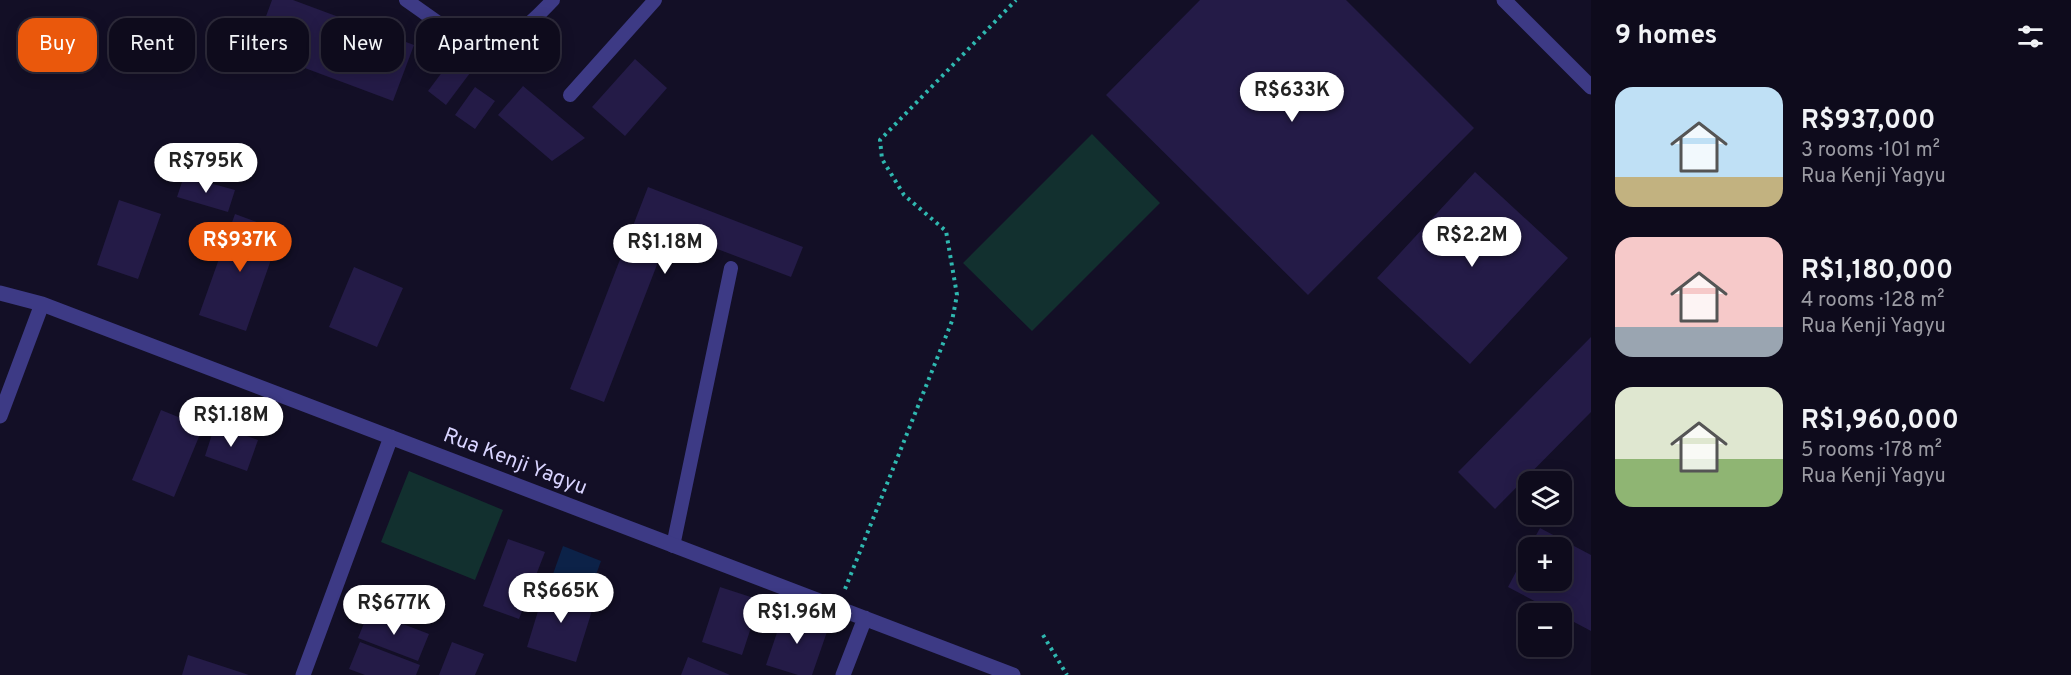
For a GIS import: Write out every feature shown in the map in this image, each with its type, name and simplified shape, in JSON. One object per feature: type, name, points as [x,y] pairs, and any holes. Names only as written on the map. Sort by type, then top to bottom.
[{"type":"street","points":[[1504,0],[1591,87]]},
{"type":"street","name":"Rua Kenji Yagyu","points":[[0,294],[42,304],[1013,675]]},
{"type":"street","points":[[0,416],[42,304]]},
{"type":"street","points":[[303,675],[391,437]]},
{"type":"street","points":[[843,675],[865,618]]},
{"type":"lane","points":[[406,0],[463,40],[476,45],[493,46],[505,43],[525,30],[553,0]]},
{"type":"lane","points":[[570,95],[655,0]]},
{"type":"lane","points":[[673,546],[731,268]]},
{"type":"path","points":[[837,608],[952,321],[957,295],[946,231],[904,195],[882,159],[880,140],[1016,0]]},
{"type":"path","points":[[1043,635],[1067,675]]},
{"type":"green space","points":[[1092,134],[1160,203],[1032,331],[963,263]]},
{"type":"green space","points":[[409,471],[503,510],[475,580],[381,542]]},
{"type":"water","points":[[563,546],[601,561],[591,588],[553,574]]},
{"type":"building","points":[[272,0],[293,0],[341,18],[321,18],[321,72],[404,72],[393,101],[309,70],[309,18],[265,18]]},
{"type":"building","points":[[1200,0],[1346,0],[1474,128],[1308,295],[1106,95]]},
{"type":"building","points":[[404,41],[414,45],[404,72]]},
{"type":"building","points":[[635,59],[667,88],[625,136],[592,107]]},
{"type":"building","points":[[442,72],[470,73],[446,105],[428,91]]},
{"type":"building","points":[[523,86],[585,138],[552,161],[498,115]]},
{"type":"building","points":[[475,87],[495,101],[475,129],[455,115]]},
{"type":"building","points":[[1475,172],[1568,258],[1470,364],[1377,278]]},
{"type":"building","points":[[184,176],[235,190],[228,212],[177,197]]},
{"type":"building","points":[[648,187],[803,247],[791,277],[670,231],[604,402],[570,389]]},
{"type":"building","points":[[119,200],[161,214],[138,279],[97,265]]},
{"type":"building","points":[[235,214],[281,231],[246,331],[199,315]]},
{"type":"building","points":[[354,267],[403,288],[377,347],[329,327]]},
{"type":"building","points":[[1591,337],[1591,412],[1533,471],[1518,471],[1518,486],[1495,509],[1458,472]]},
{"type":"building","points":[[161,410],[203,427],[174,497],[132,480]]},
{"type":"building","points":[[215,425],[258,440],[247,471],[205,456]]},
{"type":"building","points":[[1540,528],[1557,537],[1535,537]]},
{"type":"building","points":[[508,539],[545,552],[519,619],[483,606]]},
{"type":"building","points":[[1572,545],[1591,555],[1591,631],[1572,621],[1572,603],[1538,603],[1508,587],[1518,568],[1518,591],[1572,591]]},
{"type":"building","points":[[546,585],[595,601],[576,662],[527,647]]},
{"type":"building","points":[[720,587],[760,600],[742,655],[702,642]]},
{"type":"building","points":[[369,611],[429,634],[418,661],[358,638]]},
{"type":"building","points":[[784,612],[829,626],[812,675],[798,675],[766,665]]},
{"type":"building","points":[[360,642],[420,665],[416,675],[365,675],[349,669]]},
{"type":"building","points":[[452,642],[484,654],[475,675],[439,675]]},
{"type":"building","points":[[188,655],[249,675],[182,675]]},
{"type":"building","points":[[688,657],[730,675],[681,675]]}]
